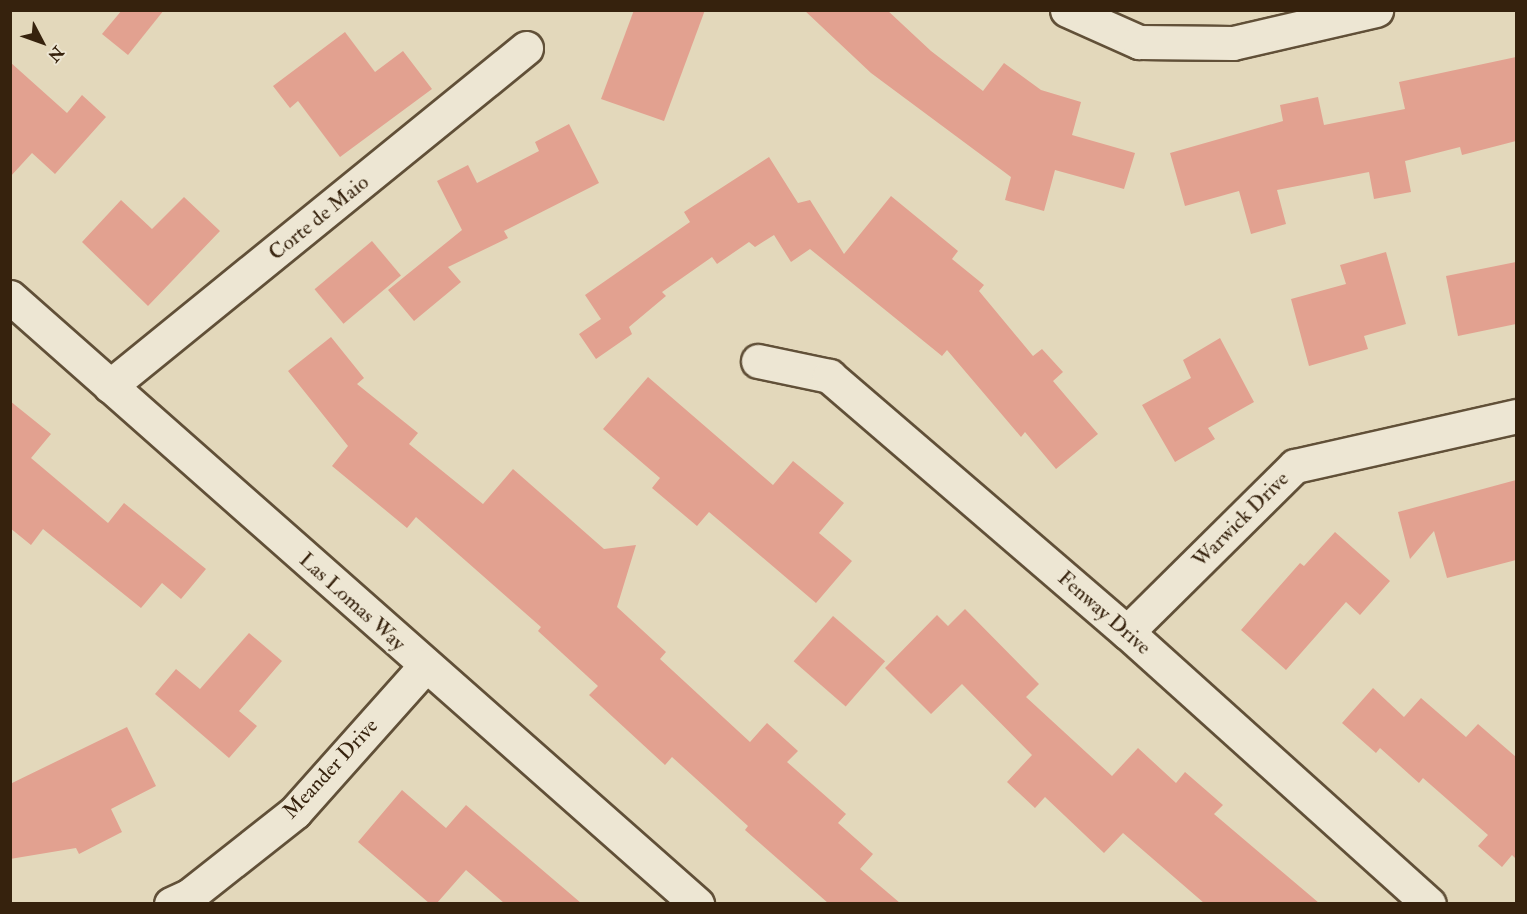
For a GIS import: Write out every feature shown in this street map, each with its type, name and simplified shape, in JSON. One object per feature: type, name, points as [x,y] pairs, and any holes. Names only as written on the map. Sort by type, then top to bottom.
[{"type":"street","points":[[1067,10],[1139,42],[1233,43],[1376,10]]},
{"type":"street","name":"Corte de Maio","points":[[110,386],[526,48]]},
{"type":"street","name":"Las Lomas Way","points":[[10,297],[425,666],[697,903]]},
{"type":"street","name":"Fenway Drive","points":[[758,361],[829,376],[1127,632],[1429,903]]},
{"type":"street","name":"Warwick Drive","points":[[1127,632],[1295,466],[1516,416]]},
{"type":"street","name":"Meander Drive","points":[[171,903],[190,895],[295,812],[425,666]]},
{"type":"building","points":[[122,10],[164,10],[128,55],[102,34]]},
{"type":"building","points":[[634,10],[705,10],[664,121],[601,99]]},
{"type":"building","points":[[804,10],[887,10],[931,51],[983,91],[1004,63],[1041,90],[1081,102],[1072,135],[1135,153],[1124,189],[1055,170],[1044,211],[1005,200],[1011,177],[871,73]]},
{"type":"building","points":[[345,32],[375,72],[403,51],[432,89],[340,157],[298,101],[290,108],[273,86]]},
{"type":"building","points":[[1516,57],[1516,141],[1462,155],[1460,147],[1405,161],[1411,192],[1374,199],[1369,172],[1277,190],[1286,224],[1251,234],[1239,191],[1185,206],[1170,153],[1283,121],[1280,105],[1318,97],[1324,125],[1405,109],[1399,82]]},
{"type":"building","points":[[10,62],[67,113],[82,95],[106,117],[55,174],[32,153],[10,177]]},
{"type":"building","points":[[569,124],[599,183],[504,231],[508,238],[448,267],[461,282],[414,321],[388,290],[462,230],[437,181],[468,165],[477,183],[539,151],[535,142]]},
{"type":"building","points":[[769,157],[798,203],[810,200],[844,254],[891,196],[958,251],[952,259],[984,285],[979,291],[1033,356],[1042,349],[1063,372],[1053,381],[1098,434],[1056,469],[1025,432],[1021,437],[947,350],[942,356],[810,249],[791,262],[774,235],[755,247],[749,242],[717,264],[712,257],[662,292],[666,296],[629,327],[632,334],[596,359],[579,334],[601,319],[585,295],[690,222],[684,212]]},
{"type":"building","points":[[184,197],[220,231],[148,306],[82,242],[121,200],[152,229]]},
{"type":"building","points":[[372,241],[401,275],[343,324],[315,289]]},
{"type":"building","points":[[1386,252],[1406,324],[1364,336],[1368,349],[1309,366],[1291,299],[1346,284],[1340,265]]},
{"type":"building","points":[[1516,262],[1516,324],[1458,336],[1446,276]]},
{"type":"building","points":[[331,337],[364,378],[357,384],[418,433],[409,444],[483,504],[513,469],[604,549],[636,545],[617,607],[666,652],[660,659],[750,742],[767,723],[798,751],[787,762],[846,814],[838,823],[873,854],[860,869],[900,903],[828,903],[745,830],[748,826],[672,757],[665,765],[589,695],[598,686],[538,631],[541,627],[416,517],[407,528],[332,466],[348,446],[288,371]]},
{"type":"building","points":[[1220,338],[1254,402],[1208,428],[1215,439],[1175,462],[1142,405],[1191,378],[1183,360]]},
{"type":"building","points":[[648,377],[773,485],[793,461],[844,503],[819,533],[852,561],[816,603],[709,512],[697,526],[652,488],[660,478],[603,429]]},
{"type":"building","points":[[10,401],[51,434],[31,458],[108,523],[124,503],[206,569],[181,599],[162,583],[141,608],[43,529],[31,545],[10,528]]},
{"type":"building","points":[[1516,480],[1516,560],[1447,578],[1434,531],[1410,559],[1398,512]]},
{"type":"building","points":[[1335,532],[1390,581],[1360,615],[1346,602],[1286,670],[1241,630],[1300,563],[1304,566]]},
{"type":"building","points":[[965,609],[1039,684],[1026,697],[1112,776],[1138,748],[1176,783],[1185,772],[1223,805],[1214,814],[1319,903],[1204,903],[1123,833],[1104,853],[1045,797],[1035,808],[1007,782],[1032,755],[962,684],[931,714],[885,668],[937,615],[948,626]]},
{"type":"building","points":[[833,616],[885,661],[846,707],[794,661]]},
{"type":"building","points":[[249,633],[282,661],[239,711],[257,726],[229,758],[155,694],[176,669],[200,689]]},
{"type":"building","points":[[1373,688],[1404,717],[1421,698],[1466,737],[1478,724],[1516,757],[1516,859],[1512,855],[1502,867],[1478,846],[1488,835],[1423,778],[1419,783],[1380,748],[1376,753],[1342,723]]},
{"type":"building","points":[[127,727],[156,786],[111,809],[122,832],[79,854],[76,848],[10,859],[10,784]]},
{"type":"building","points":[[402,790],[446,828],[466,805],[581,903],[504,903],[466,870],[437,903],[429,903],[358,842]]}]
